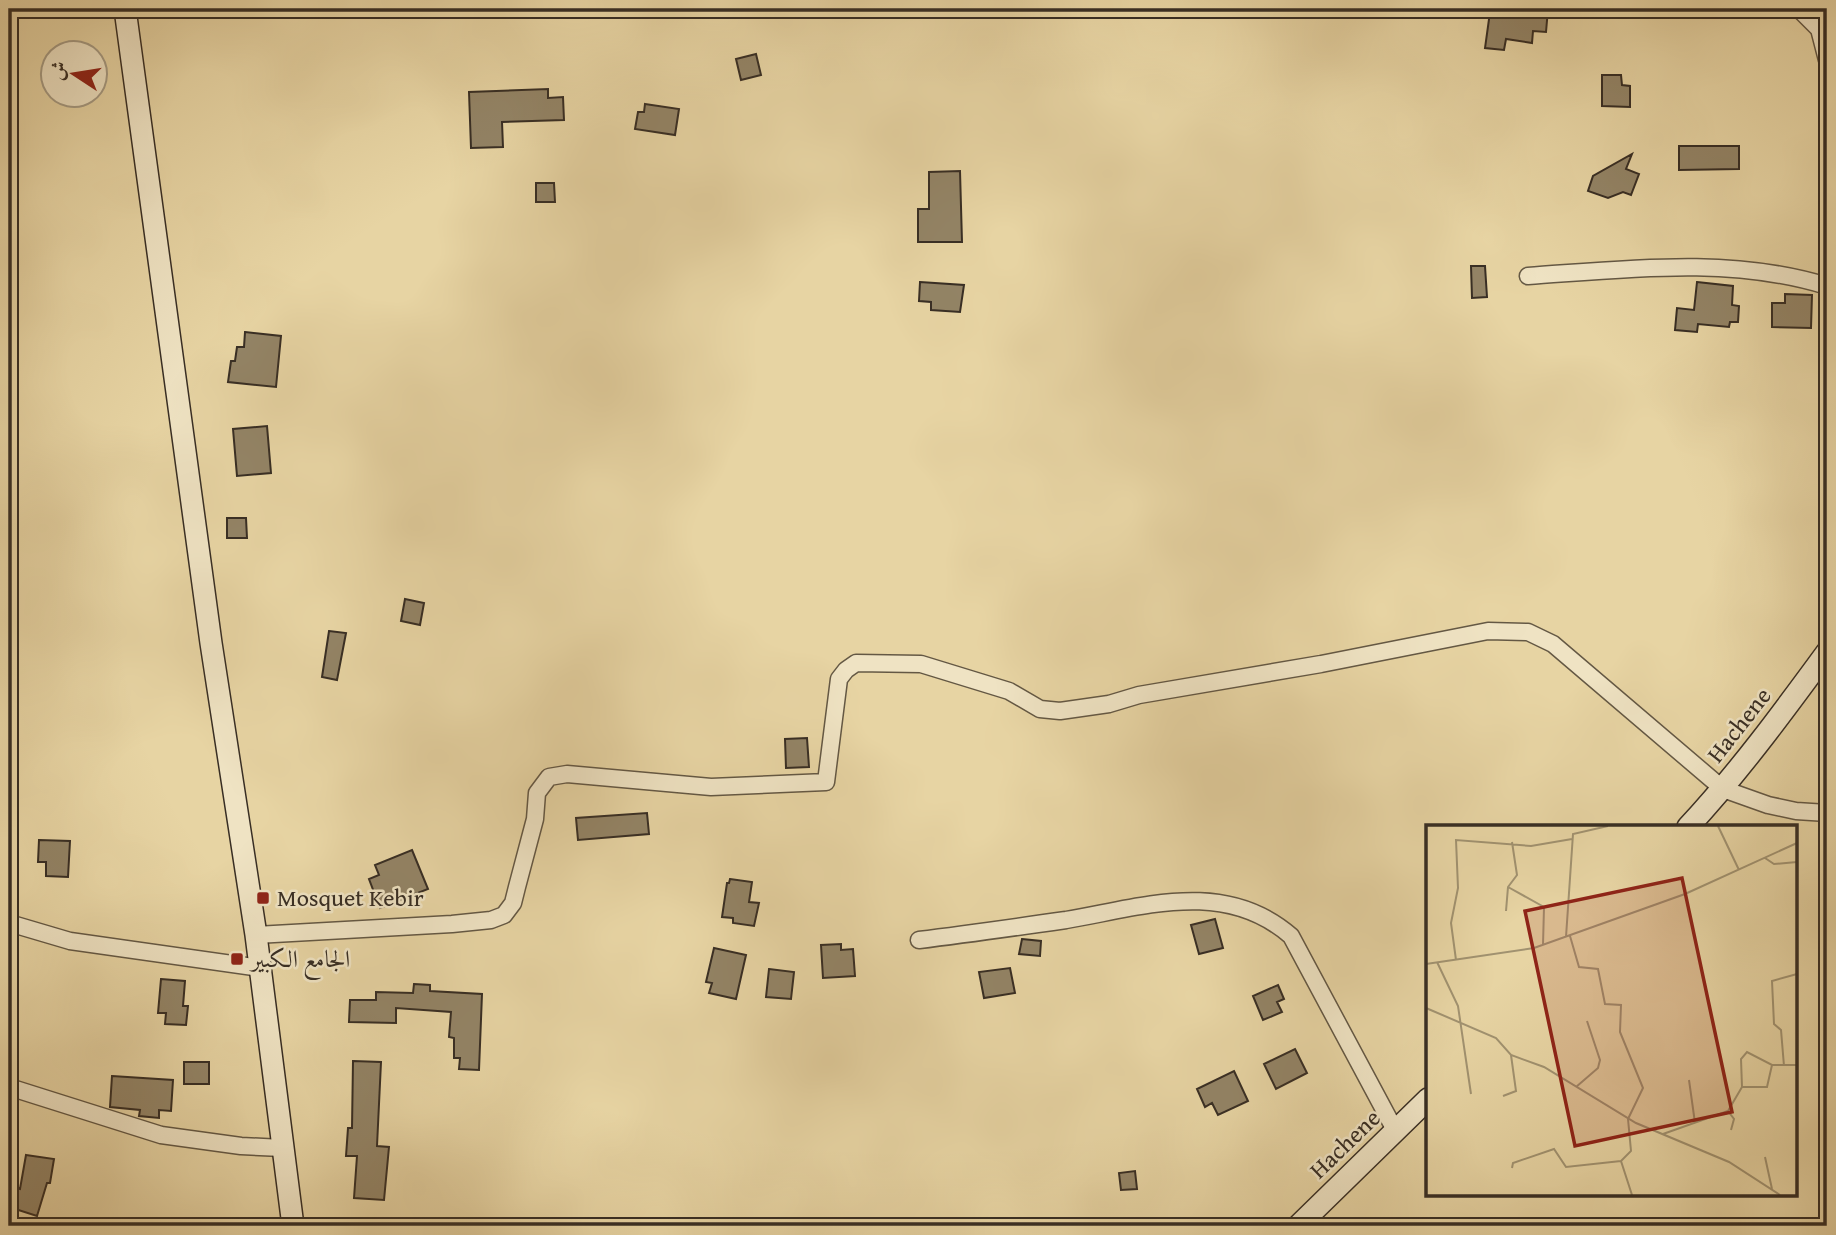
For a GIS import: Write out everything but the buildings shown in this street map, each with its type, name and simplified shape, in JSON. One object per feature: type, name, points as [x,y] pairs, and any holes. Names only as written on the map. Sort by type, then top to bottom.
[{"type":"main road","points":[[125,9],[211,643],[256,935],[293,1226]]},
{"type":"main road","name":"Hachene","points":[[1690,825],[1723,789],[1827,652]]},
{"type":"main road","name":"Hachene","points":[[1298,1226],[1426,1101]]},
{"type":"street","points":[[1799,9],[1823,27],[1827,60]]},
{"type":"street","points":[[1528,276],[1688,267],[1776,273],[1827,286]]},
{"type":"street","points":[[256,935],[452,924],[491,920],[504,915],[513,903],[535,818],[537,793],[550,777],[567,774],[711,787],[826,782],[839,679],[856,663],[866,662],[921,664],[1009,691],[1040,709],[1060,711],[1109,704],[1139,695],[1321,664],[1488,631],[1528,632],[1553,644],[1723,789],[1768,805],[1827,813]]},
{"type":"street","points":[[919,940],[1068,919],[1161,902],[1197,901],[1234,905],[1276,923],[1291,936],[1396,1132]]},
{"type":"street","points":[[9,923],[70,941],[260,968]]},
{"type":"street","points":[[9,1087],[161,1135],[241,1146],[282,1148]]},
{"type":"place","name":"Mosquet Kebir","points":[[263,898]]},
{"type":"place","name":"الجامع الكبير","points":[[237,959]]}]
